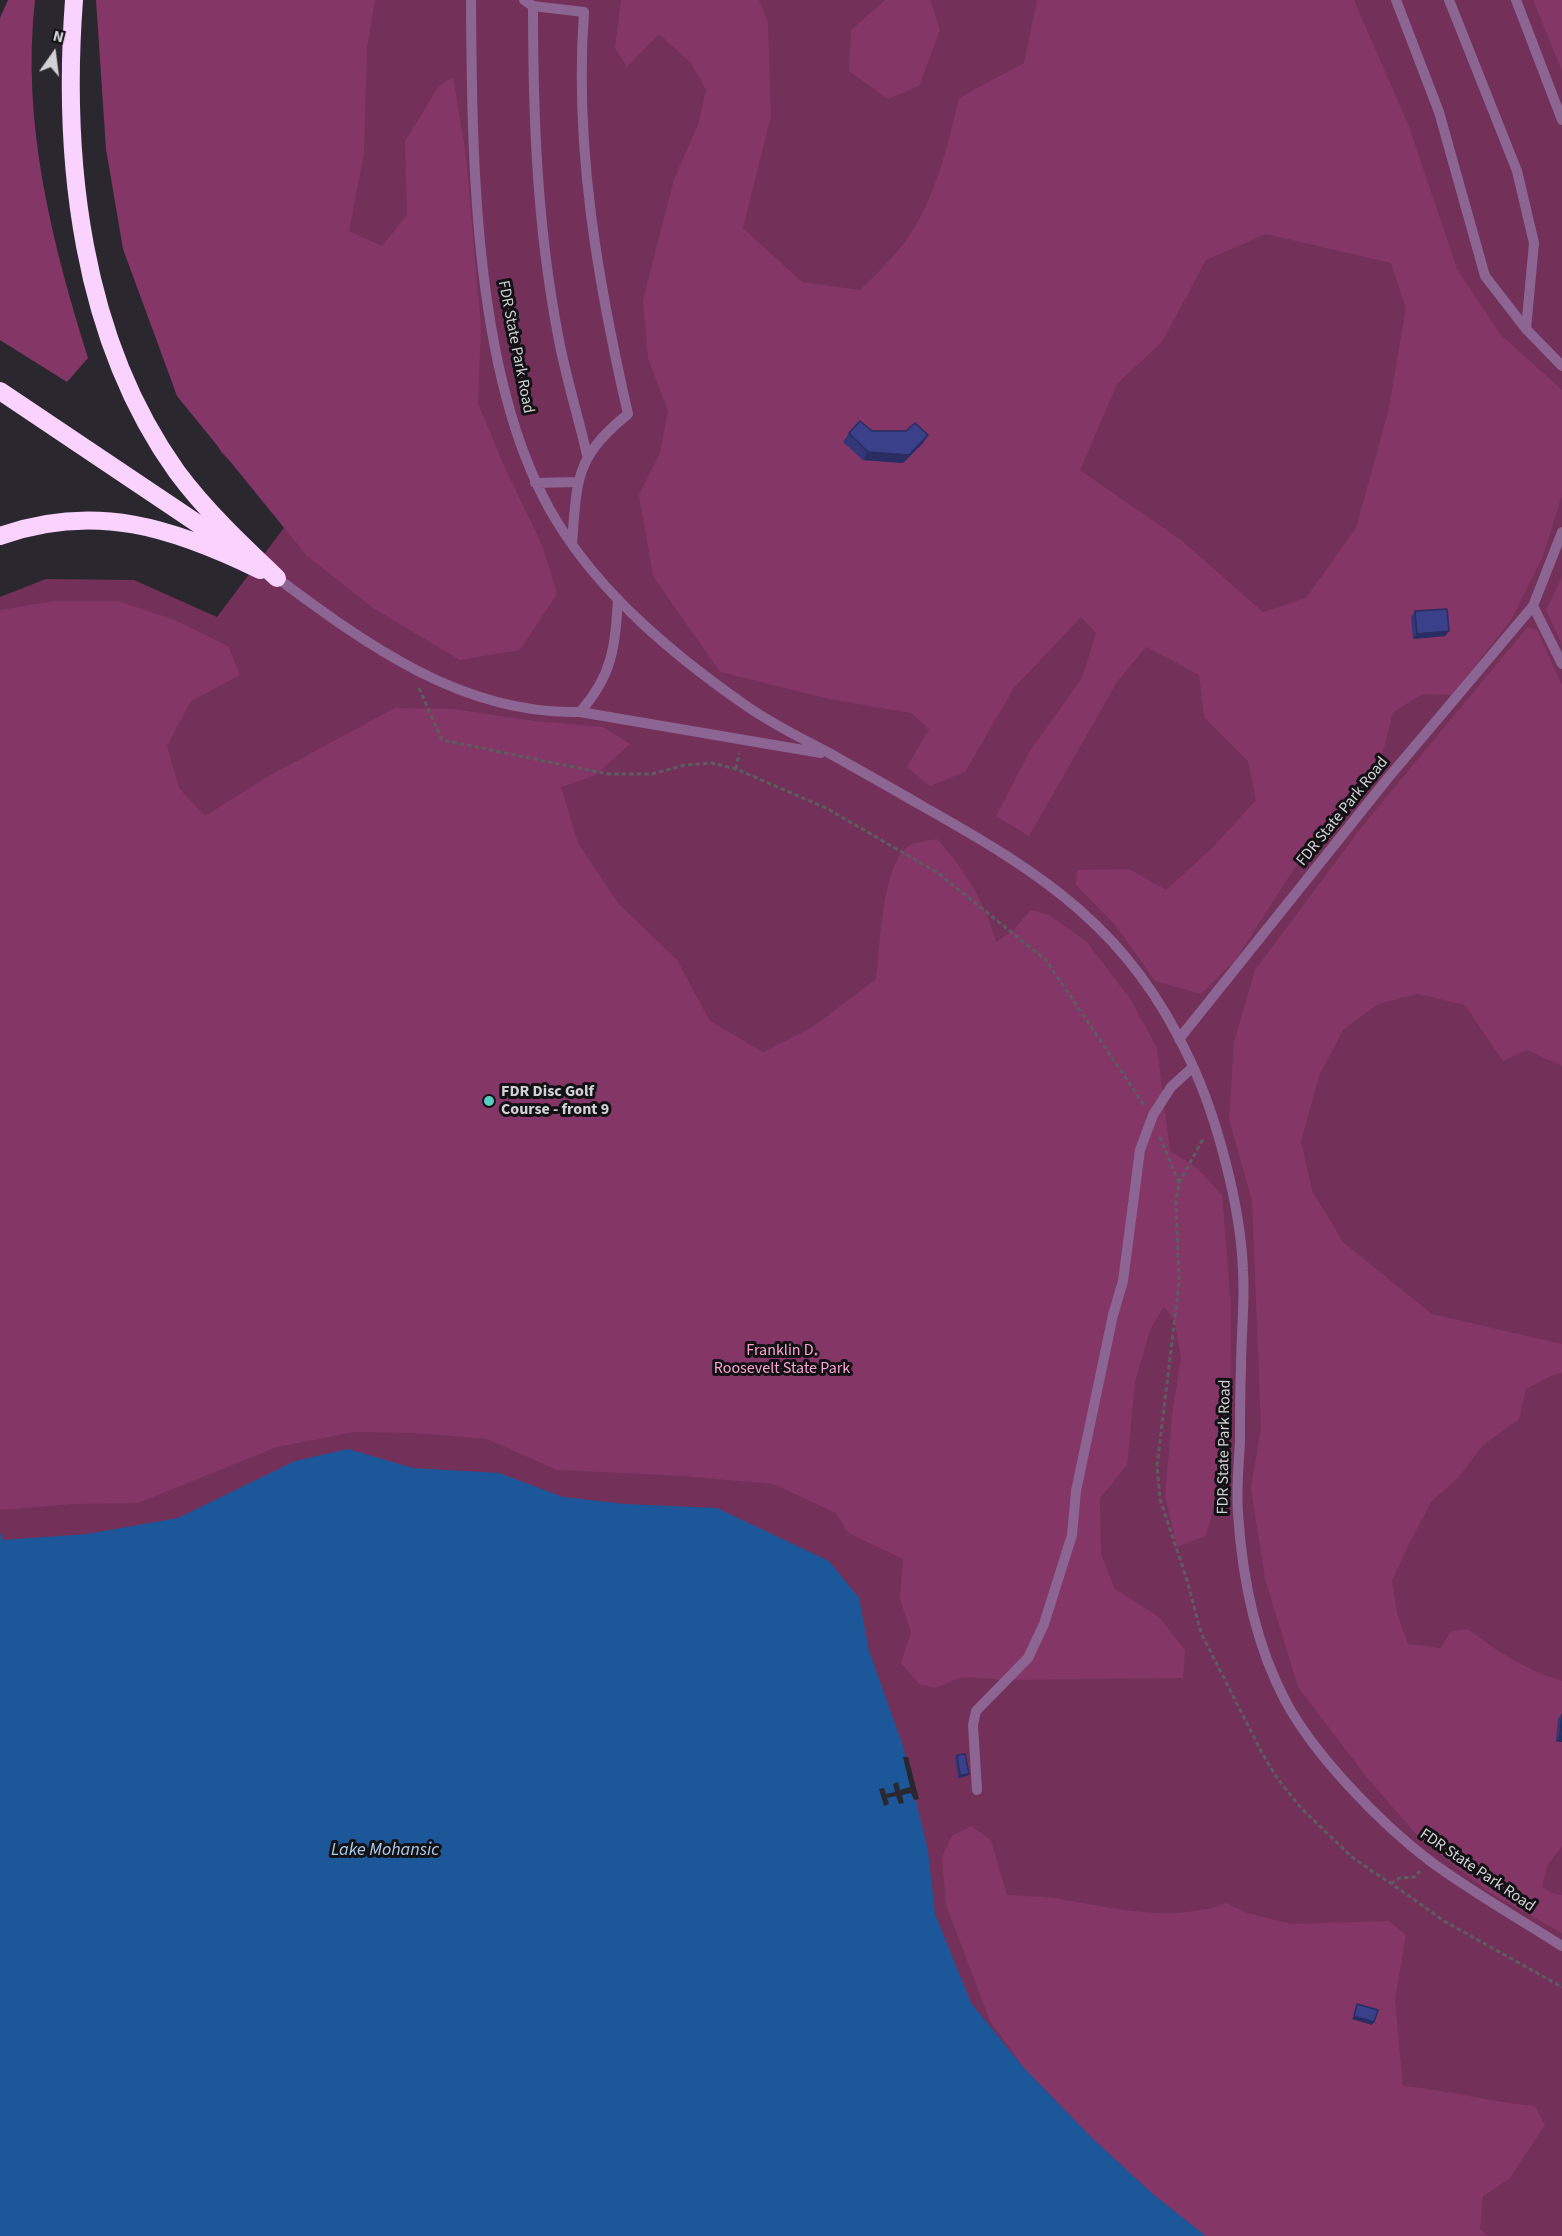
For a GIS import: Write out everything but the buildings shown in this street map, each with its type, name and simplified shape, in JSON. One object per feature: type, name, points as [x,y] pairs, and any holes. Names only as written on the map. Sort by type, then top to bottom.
[{"type":"highway","points":[[74,0],[70,107],[76,184],[89,262],[116,357],[143,416],[177,471],[218,521],[276,578]]},
{"type":"highway","points":[[0,390],[276,578]]},
{"type":"highway","points":[[0,536],[56,522],[88,520],[128,522],[167,531],[231,556],[276,578]]},
{"type":"lane","name":"FDR State Park Road","points":[[472,0],[472,94],[488,308],[508,401],[520,444],[536,483],[557,523],[618,598],[692,665],[747,707],[1010,856],[1063,894],[1107,934],[1154,994],[1193,1066],[1212,1121],[1237,1216],[1243,1271],[1237,1505],[1242,1557],[1255,1618],[1271,1671],[1287,1705],[1317,1748],[1389,1826],[1430,1860],[1562,1946]]},
{"type":"lane","points":[[1396,0],[1439,112],[1485,276],[1526,329],[1562,366]]},
{"type":"lane","points":[[1449,0],[1517,171],[1534,243],[1526,329]]},
{"type":"lane","points":[[1516,0],[1562,120]]},
{"type":"lane","points":[[572,544],[577,482],[587,455],[610,428],[628,414],[609,329],[582,125],[579,73],[584,12],[528,3],[533,123],[543,228],[558,335],[587,455]]},
{"type":"lane","points":[[536,483],[577,482]]},
{"type":"lane","name":"FDR State Park Road","points":[[1179,1040],[1388,778],[1533,606],[1562,532]]},
{"type":"lane","name":"FDR State Park Road","points":[[276,578],[354,634],[410,668],[448,685],[492,700],[556,712],[580,712],[833,755]]},
{"type":"lane","points":[[580,712],[596,694],[611,663],[616,638],[618,598]]},
{"type":"lane","points":[[1533,606],[1562,664]]},
{"type":"lane","points":[[977,1790],[973,1725],[976,1712],[1028,1658],[1044,1624],[1072,1535],[1076,1491],[1113,1315],[1123,1281],[1140,1150],[1152,1118],[1171,1087],[1193,1066]]},
{"type":"path","points":[[410,668],[442,740],[608,774],[652,774],[685,765],[712,763],[736,769],[826,808],[930,868],[1046,960],[1152,1118],[1179,1183]]},
{"type":"path","points":[[1212,1121],[1179,1183],[1176,1201],[1179,1283],[1157,1466],[1160,1499],[1187,1580],[1201,1633],[1277,1778],[1302,1809],[1353,1858],[1444,1921],[1562,1987]]},
{"type":"path","points":[[1391,1884],[1399,1878],[1415,1877],[1430,1860]]},
{"type":"green space","points":[[8,0],[35,0],[32,91],[36,137],[52,226],[88,358],[67,382],[0,340],[0,18]]},
{"type":"green space","points":[[96,0],[375,0],[367,49],[364,153],[349,231],[382,246],[407,215],[405,141],[439,86],[453,77],[466,156],[481,327],[478,403],[505,468],[543,547],[557,594],[520,650],[460,660],[373,608],[307,556],[177,396],[123,249],[106,149]]},
{"type":"green space","name":"Franklin D. Roosevelt State Park","points":[[129,0],[1562,0],[1562,2236],[0,2236],[0,597],[46,579],[134,580],[217,617],[289,521],[221,452],[175,367]]},
{"type":"green space","points":[[621,0],[759,0],[768,22],[771,116],[743,228],[802,282],[860,290],[896,253],[920,218],[936,180],[959,98],[1024,63],[1037,0],[1354,0],[1410,129],[1457,269],[1501,335],[1562,390],[1562,495],[1543,556],[1511,620],[1452,695],[1423,694],[1393,712],[1383,752],[1294,869],[1236,959],[1201,994],[1155,981],[1117,927],[1076,885],[1077,870],[1129,869],[1166,890],[1211,849],[1256,800],[1248,761],[1204,717],[1199,675],[1146,647],[1117,682],[1029,836],[996,816],[1030,751],[1082,678],[1096,633],[1081,617],[1014,688],[965,772],[930,786],[907,767],[929,729],[911,713],[829,699],[720,672],[653,576],[639,495],[660,453],[668,411],[648,358],[643,300],[674,179],[698,125],[706,90],[691,63],[659,34],[627,67],[615,48]],"holes":[[[1266,234],[1391,263],[1406,308],[1388,412],[1356,528],[1306,598],[1263,612],[1181,540],[1080,470],[1117,384],[1162,342],[1206,260]]]},
{"type":"green space","points":[[885,0],[930,0],[940,30],[919,86],[888,99],[849,71],[851,30]]},
{"type":"green space","points":[[1533,0],[1562,0],[1562,71]]},
{"type":"green space","points":[[1562,577],[1562,645],[1546,610]]},
{"type":"green space","name":"FDR Disc Golf Course - front 9","points":[[54,601],[118,601],[175,620],[228,646],[240,675],[191,701],[167,746],[179,788],[205,816],[267,777],[395,708],[453,709],[534,721],[603,727],[630,744],[596,775],[561,787],[578,843],[618,903],[677,960],[710,1021],[763,1052],[814,1026],[876,979],[881,928],[891,874],[906,848],[913,844],[937,839],[973,887],[986,913],[996,942],[1012,931],[1031,910],[1049,915],[1086,941],[1131,1000],[1157,1048],[1170,1151],[1197,1168],[1222,1195],[1231,1304],[1230,1422],[1220,1486],[1206,1536],[1177,1547],[1165,1496],[1172,1415],[1181,1357],[1174,1320],[1164,1306],[1150,1330],[1135,1382],[1127,1465],[1100,1498],[1101,1554],[1115,1589],[1159,1617],[1185,1650],[1183,1678],[1008,1680],[962,1677],[935,1688],[919,1684],[901,1663],[911,1632],[900,1599],[903,1559],[848,1533],[836,1513],[773,1484],[683,1476],[557,1470],[487,1439],[414,1433],[354,1432],[277,1447],[138,1503],[72,1504],[0,1510],[0,610]]},
{"type":"green space","points":[[1527,628],[1537,630],[1562,685],[1562,1066],[1527,1050],[1503,1061],[1465,1005],[1417,994],[1378,1004],[1343,1030],[1319,1076],[1301,1142],[1313,1193],[1344,1243],[1432,1314],[1562,1344],[1562,1373],[1555,1374],[1526,1389],[1519,1419],[1482,1446],[1459,1477],[1432,1501],[1392,1580],[1397,1613],[1408,1644],[1441,1648],[1451,1631],[1468,1629],[1513,1660],[1562,1681],[1562,1847],[1548,1864],[1542,1887],[1552,1893],[1562,1895],[1562,1933],[1490,1893],[1420,1839],[1365,1775],[1298,1687],[1265,1579],[1251,1488],[1261,1428],[1252,1201],[1229,1119],[1234,1042],[1255,970],[1364,824]]},
{"type":"green space","points":[[971,1826],[991,1840],[1007,1895],[1047,1897],[1118,1909],[1162,1913],[1205,1909],[1226,1903],[1247,1913],[1291,1924],[1389,1921],[1406,1935],[1395,2000],[1403,2086],[1535,2106],[1545,2125],[1509,2179],[1483,2196],[1480,2229],[1488,2236],[1206,2236],[1154,2195],[1092,2138],[1024,2068],[990,2021],[946,1905],[942,1857],[952,1836]]},
{"type":"water","name":"Lake Mohansic","points":[[348,1449],[413,1468],[499,1473],[563,1497],[625,1504],[717,1508],[829,1561],[859,1598],[869,1651],[903,1746],[928,1851],[935,1914],[971,2003],[1024,2068],[1092,2138],[1154,2195],[1206,2236],[0,2236],[0,1532],[3,1540],[87,1534],[178,1518],[295,1461]]},
{"type":"pier","points":[[903,1757],[908,1757],[919,1799],[914,1800],[911,1793],[902,1795],[904,1803],[899,1804],[896,1796],[887,1798],[889,1804],[884,1806],[879,1789],[884,1788],[886,1794],[895,1792],[893,1784],[898,1782],[900,1790],[910,1787]]},
{"type":"place","name":"FDR Disc Golf Course - front 9","points":[[489,1101]]}]
